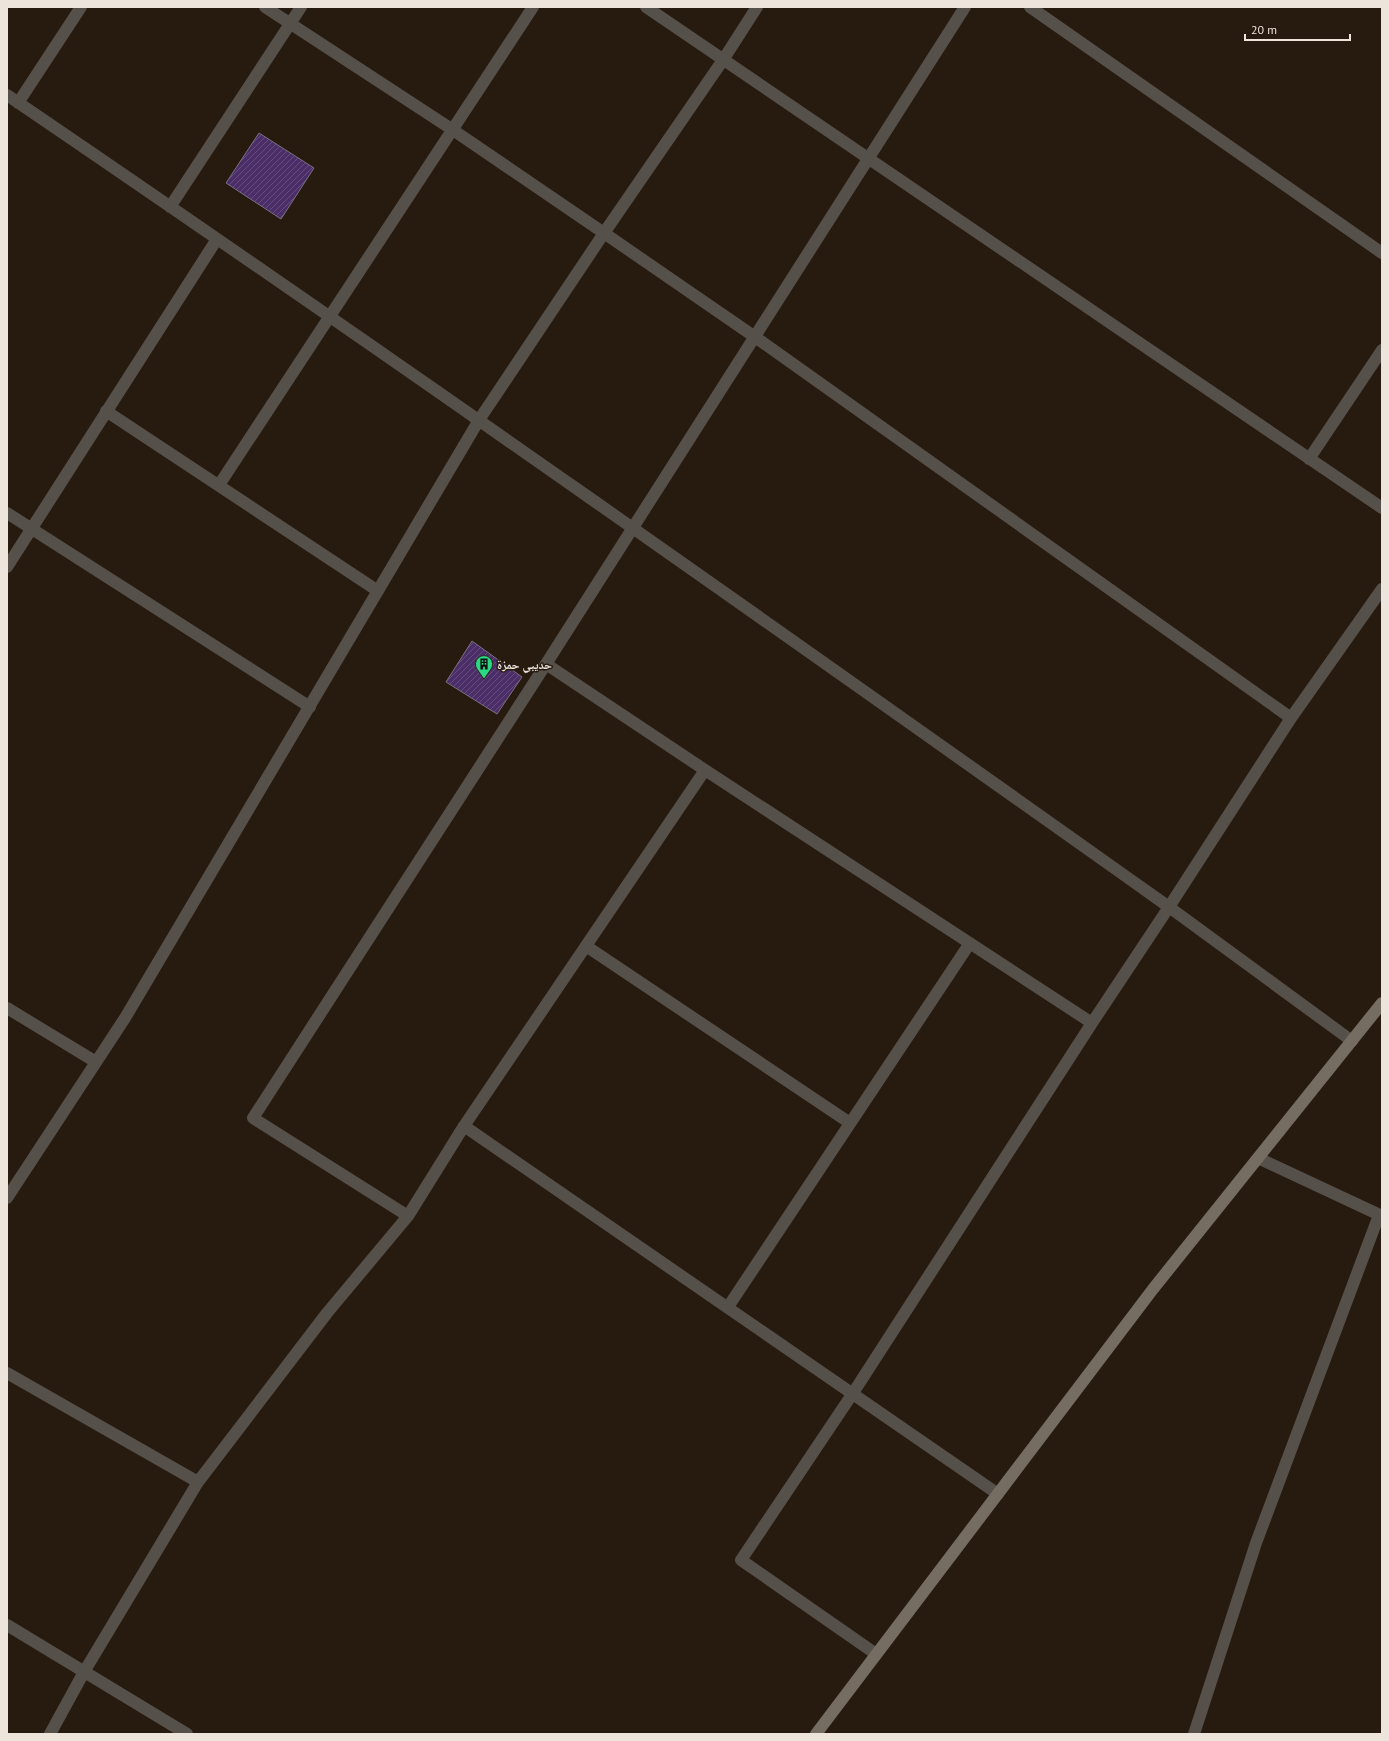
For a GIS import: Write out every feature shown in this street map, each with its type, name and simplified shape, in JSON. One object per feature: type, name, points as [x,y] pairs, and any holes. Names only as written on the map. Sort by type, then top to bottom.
[{"type":"main road","points":[[816,1734],[1153,1289],[1382,1003]]},
{"type":"street","points":[[18,102],[81,7]]},
{"type":"street","points":[[265,7],[453,130],[604,233],[754,337],[1291,718]]},
{"type":"street","points":[[170,207],[301,7]]},
{"type":"street","points":[[218,485],[533,7]]},
{"type":"street","points":[[646,7],[1382,508]]},
{"type":"street","points":[[7,1198],[125,1018],[310,707],[478,420],[723,60],[757,7]]},
{"type":"street","points":[[408,1216],[253,1118],[546,664],[965,7]]},
{"type":"street","points":[[1030,7],[1382,253]]},
{"type":"street","points":[[7,95],[633,527],[1169,906],[1352,1041]]},
{"type":"street","points":[[7,567],[216,239]]},
{"type":"street","points":[[1309,459],[1382,350]]},
{"type":"street","points":[[106,411],[378,591]]},
{"type":"street","points":[[7,513],[310,707]]},
{"type":"street","points":[[876,1654],[741,1560],[853,1393],[1291,718],[1382,589]]},
{"type":"street","points":[[546,664],[705,770],[1092,1023]]},
{"type":"street","points":[[50,1734],[84,1672],[198,1482],[327,1313],[408,1216],[464,1126],[705,770]]},
{"type":"street","points":[[728,1307],[970,944]]},
{"type":"street","points":[[586,946],[850,1123]]},
{"type":"street","points":[[7,1008],[96,1062]]},
{"type":"street","points":[[464,1126],[998,1494]]},
{"type":"street","points":[[1194,1734],[1256,1543],[1380,1216],[1258,1158]]},
{"type":"street","points":[[7,1373],[198,1482]]},
{"type":"street","points":[[7,1625],[187,1734]]},
{"type":"building","points":[[259,133],[314,168],[281,219],[226,183]]},
{"type":"building","name":"حديبي حمزة","points":[[472,641],[522,677],[497,714],[446,682]]},
{"type":"place","name":"حديبي حمزة","points":[[484,679]]}]
